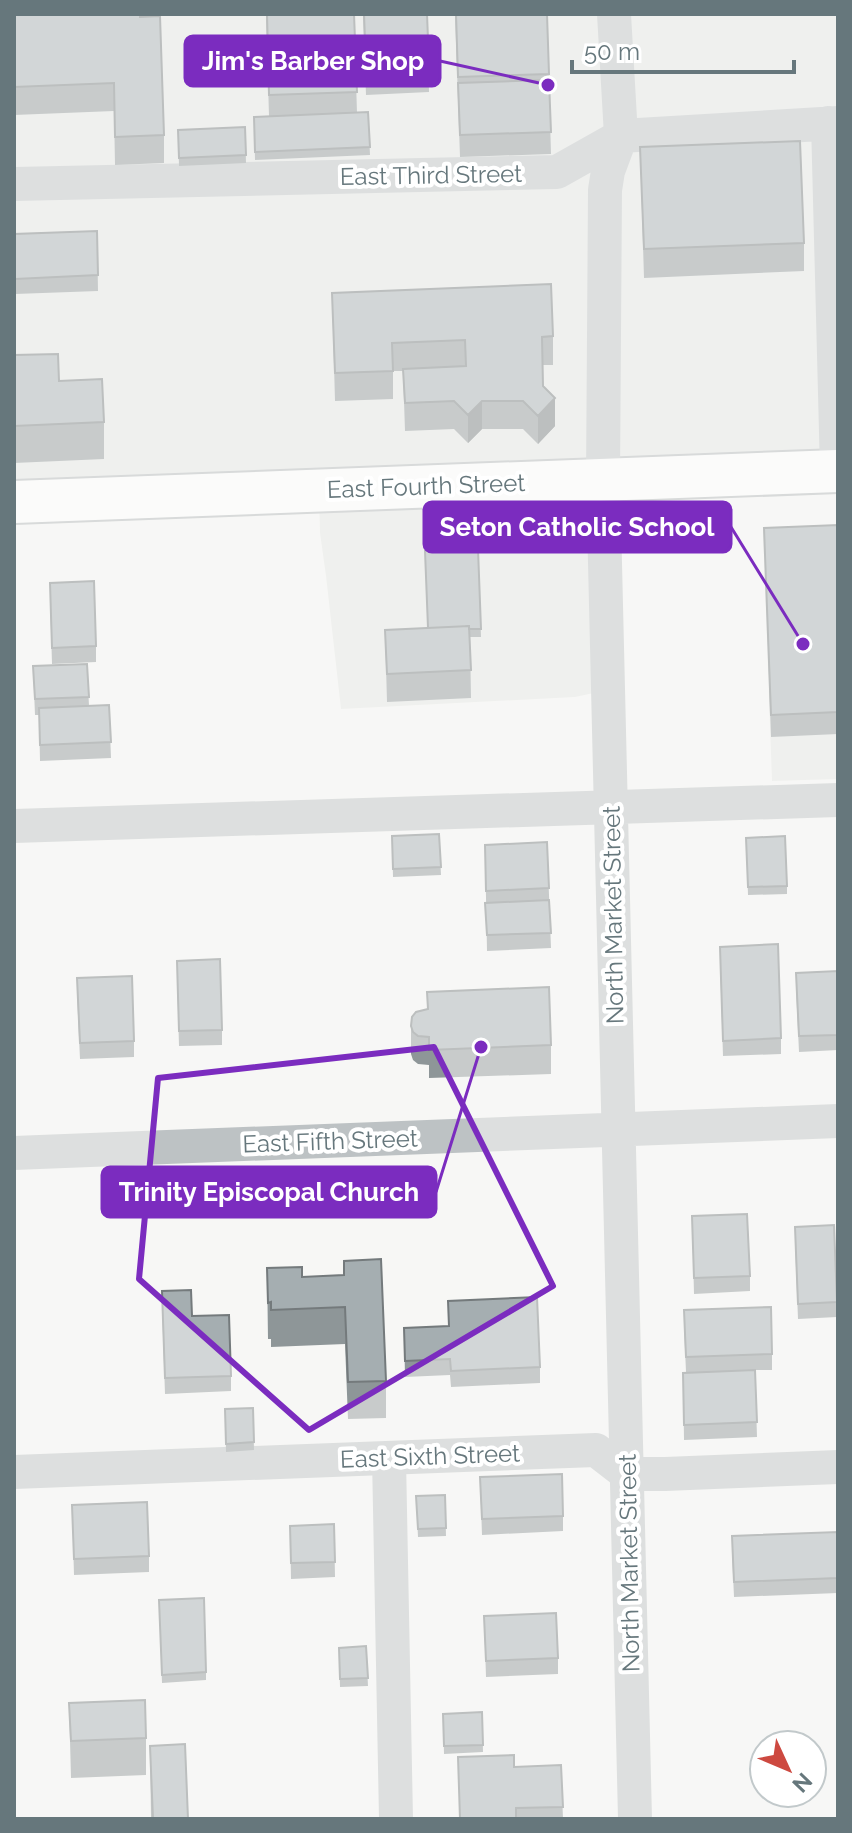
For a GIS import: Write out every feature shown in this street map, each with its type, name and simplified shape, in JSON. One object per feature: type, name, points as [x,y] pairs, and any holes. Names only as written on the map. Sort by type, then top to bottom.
[{"type":"main road","name":"East Fourth Street","points":[[14,502],[838,471]]},
{"type":"street","name":"North Market Street","points":[[614,14],[621,136],[608,171],[605,190],[603,479],[635,1819]]},
{"type":"street","name":"East Third Street","points":[[14,184],[557,172],[621,136],[833,123]]},
{"type":"street","points":[[833,123],[838,471]]},
{"type":"street","points":[[14,826],[838,800]]},
{"type":"street","name":"East Fifth Street","points":[[14,1153],[838,1121]]},
{"type":"street","name":"East Sixth Street","points":[[14,1472],[596,1450],[627,1474]]},
{"type":"street","points":[[389,1458],[396,1819]]},
{"type":"street","points":[[627,1474],[838,1467]]},
{"type":"highlighted area","points":[[434,1047],[553,1286],[309,1430],[139,1279],[158,1078]]},
{"type":"shaded area","points":[[14,14],[838,14],[837,471],[603,479],[608,690],[575,697],[341,709],[320,533],[319,491],[14,502]]},
{"type":"shaded area","points":[[838,527],[838,779],[772,781],[763,530]]},
{"type":"building","points":[[14,14],[160,16],[164,135],[115,137],[114,83],[14,87]]},
{"type":"building","points":[[267,14],[354,14],[357,92],[269,95]]},
{"type":"building","points":[[364,14],[427,14],[429,64],[366,67]]},
{"type":"building","points":[[456,14],[547,14],[549,74],[458,77]]},
{"type":"building","points":[[549,80],[551,132],[460,135],[458,83]]},
{"type":"building","points":[[368,112],[370,147],[255,152],[254,117]]},
{"type":"building","points":[[245,127],[246,155],[179,158],[178,130]]},
{"type":"building","points":[[800,141],[804,243],[644,249],[640,147]]},
{"type":"building","points":[[97,231],[98,275],[15,279],[14,234]]},
{"type":"building","points":[[551,284],[553,336],[542,337],[543,386],[555,398],[538,416],[523,401],[482,401],[468,415],[454,401],[405,403],[403,369],[466,366],[465,340],[392,343],[393,371],[335,373],[332,293]]},
{"type":"building","points":[[58,354],[59,381],[102,379],[104,422],[14,426],[14,355]]},
{"type":"building","points":[[838,525],[838,712],[771,715],[764,528]]},
{"type":"building","points":[[478,549],[481,629],[469,629],[469,626],[428,628],[425,551]]},
{"type":"building","points":[[94,581],[96,646],[52,648],[50,583]]},
{"type":"building","points":[[469,626],[471,670],[387,674],[385,630]]},
{"type":"building","points":[[87,664],[89,697],[35,699],[33,666]]},
{"type":"building","points":[[109,705],[111,742],[40,745],[39,708]]},
{"type":"building","points":[[439,834],[441,867],[393,869],[392,836]]},
{"type":"building","points":[[785,836],[787,886],[748,887],[746,838]]},
{"type":"building","points":[[547,842],[549,888],[486,891],[485,845]]},
{"type":"building","points":[[549,900],[551,933],[487,935],[485,903]]},
{"type":"building","points":[[778,944],[781,1038],[723,1041],[720,947]]},
{"type":"building","points":[[220,959],[222,1030],[179,1031],[177,961]]},
{"type":"building","points":[[838,971],[838,1035],[799,1036],[796,973]]},
{"type":"building","points":[[132,976],[134,1041],[80,1043],[77,978]]},
{"type":"building","points":[[549,987],[551,1045],[429,1050],[429,1037],[418,1036],[411,1026],[416,1012],[428,1009],[427,992]]},
{"type":"building","points":[[747,1214],[750,1276],[694,1278],[692,1216]]},
{"type":"building","points":[[834,1225],[837,1302],[798,1304],[795,1227]]},
{"type":"building","points":[[381,1259],[386,1381],[348,1382],[345,1307],[271,1310],[267,1268],[302,1267],[302,1277],[344,1275],[344,1261]]},
{"type":"building","points":[[191,1290],[192,1316],[229,1315],[231,1376],[165,1378],[162,1291]]},
{"type":"building","points":[[537,1297],[540,1367],[451,1371],[450,1359],[405,1361],[404,1328],[449,1326],[448,1301]]},
{"type":"building","points":[[771,1307],[772,1354],[686,1357],[684,1310]]},
{"type":"building","points":[[755,1370],[757,1422],[684,1425],[683,1373]]},
{"type":"building","points":[[253,1408],[254,1442],[226,1444],[225,1409]]},
{"type":"building","points":[[562,1474],[563,1516],[482,1519],[480,1477]]},
{"type":"building","points":[[445,1495],[446,1528],[418,1529],[416,1496]]},
{"type":"building","points":[[147,1502],[149,1556],[74,1559],[72,1505]]},
{"type":"building","points":[[334,1524],[335,1562],[291,1563],[290,1526]]},
{"type":"building","points":[[838,1532],[838,1578],[734,1582],[732,1536]]},
{"type":"building","points":[[204,1598],[206,1672],[162,1675],[159,1600]]},
{"type":"building","points":[[556,1613],[558,1658],[486,1661],[484,1616]]},
{"type":"building","points":[[366,1646],[368,1678],[340,1679],[339,1648]]},
{"type":"building","points":[[145,1700],[146,1738],[71,1741],[69,1703]]},
{"type":"building","points":[[482,1712],[483,1745],[444,1746],[443,1714]]},
{"type":"building","points":[[185,1744],[188,1819],[153,1819],[150,1746]]},
{"type":"building","points":[[514,1755],[514,1767],[561,1765],[563,1807],[516,1808],[516,1819],[460,1819],[458,1757]]},
{"type":"place","name":"Jim's Barber Shop","points":[[548,85]]},
{"type":"place","name":"Seton Catholic School","points":[[803,644]]},
{"type":"place","name":"Trinity Episcopal Church","points":[[481,1047]]}]
